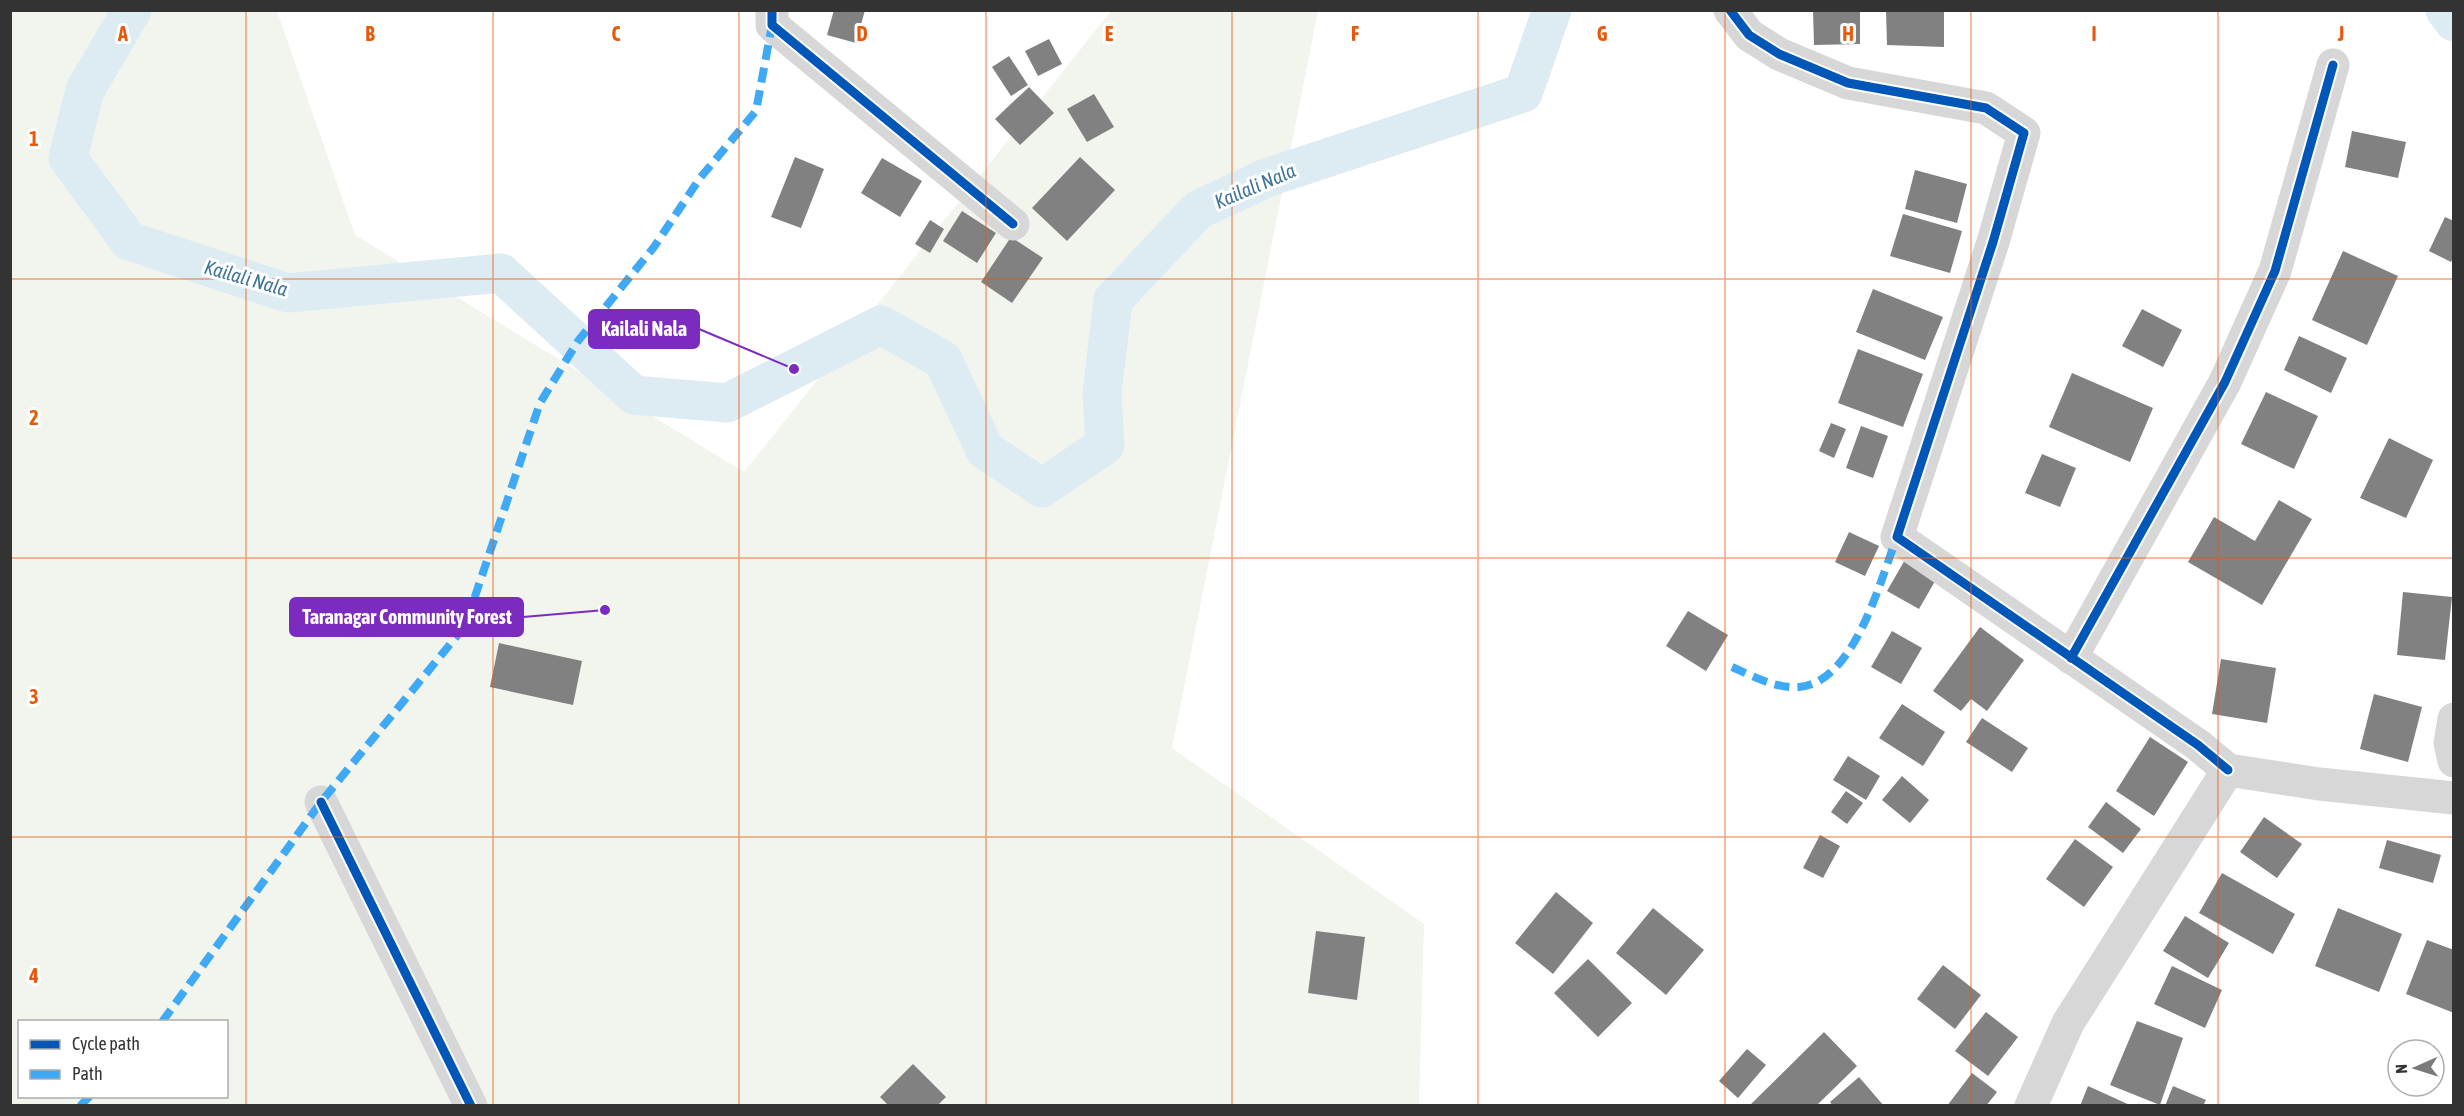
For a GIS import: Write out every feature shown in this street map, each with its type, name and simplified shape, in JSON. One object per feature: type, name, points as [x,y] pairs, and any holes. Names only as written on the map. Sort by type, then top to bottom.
[{"type":"street","points":[[772,10],[772,25],[1013,224]]},
{"type":"street","points":[[1730,10],[1749,35],[1779,54],[1848,83],[1986,108],[2024,133],[1993,242],[1897,537],[2198,745],[2228,770],[2319,784],[2454,798]]},
{"type":"street","points":[[2071,658],[2225,382],[2275,271],[2333,65]]},
{"type":"street","points":[[2454,719],[2450,743],[2454,761]]},
{"type":"street","points":[[2031,1106],[2068,1023],[2228,770]]},
{"type":"street","points":[[321,802],[471,1106]]},
{"type":"shaded area","points":[[10,11],[277,11],[355,235],[744,472],[1111,11],[1318,11],[1172,748],[1424,924],[1419,1105],[11,1105]]},
{"type":"building","points":[[834,10],[865,10],[856,43],[827,35]]},
{"type":"building","points":[[1813,10],[1860,10],[1860,44],[1814,45]]},
{"type":"building","points":[[1886,10],[1944,10],[1944,47],[1887,45]]},
{"type":"building","points":[[1049,39],[1062,64],[1038,76],[1025,51]]},
{"type":"building","points":[[1009,56],[1028,85],[1011,96],[992,67]]},
{"type":"building","points":[[1029,87],[1054,113],[1020,145],[995,119]]},
{"type":"building","points":[[1094,94],[1114,127],[1087,142],[1067,109]]},
{"type":"building","points":[[2352,131],[2406,142],[2398,178],[2345,167]]},
{"type":"building","points":[[795,157],[824,169],[801,228],[771,217]]},
{"type":"building","points":[[1080,157],[1115,190],[1067,241],[1032,208]]},
{"type":"building","points":[[882,158],[922,181],[900,217],[861,193]]},
{"type":"building","points":[[1915,170],[1967,184],[1957,223],[1905,209]]},
{"type":"building","points":[[962,211],[996,233],[977,263],[943,241]]},
{"type":"building","points":[[1903,214],[1962,231],[1950,273],[1890,256]]},
{"type":"building","points":[[2445,217],[2454,221],[2454,256],[2451,262],[2429,251]]},
{"type":"building","points":[[930,220],[944,229],[930,253],[915,244]]},
{"type":"building","points":[[1011,237],[1043,258],[1012,303],[981,282]]},
{"type":"building","points":[[2343,251],[2398,276],[2367,345],[2312,320]]},
{"type":"building","points":[[1873,289],[1943,317],[1925,360],[1856,332]]},
{"type":"building","points":[[2142,309],[2182,330],[2163,367],[2122,346]]},
{"type":"building","points":[[2299,336],[2347,358],[2331,393],[2284,370]]},
{"type":"building","points":[[1858,349],[1923,374],[1903,427],[1838,403]]},
{"type":"building","points":[[2072,373],[2153,408],[2130,462],[2049,427]]},
{"type":"building","points":[[2266,392],[2318,416],[2294,469],[2241,444]]},
{"type":"building","points":[[1831,423],[1846,429],[1834,458],[1819,451]]},
{"type":"building","points":[[1861,426],[1888,436],[1873,478],[1846,468]]},
{"type":"building","points":[[2389,438],[2433,460],[2406,518],[2360,498]]},
{"type":"building","points":[[2042,454],[2076,468],[2060,507],[2025,493]]},
{"type":"building","points":[[2279,500],[2312,519],[2262,605],[2188,562],[2214,517],[2255,541]]},
{"type":"building","points":[[1849,532],[1879,546],[1865,576],[1835,562]]},
{"type":"building","points":[[1906,558],[1938,576],[1919,609],[1887,591]]},
{"type":"building","points":[[2403,592],[2452,597],[2445,660],[2397,655]]},
{"type":"building","points":[[1688,611],[1728,635],[1706,671],[1666,646]]},
{"type":"building","points":[[1980,627],[2024,660],[1987,711],[1971,699],[1961,711],[1933,691]]},
{"type":"building","points":[[1892,631],[1922,648],[1901,684],[1871,667]]},
{"type":"building","points":[[499,643],[582,661],[573,705],[490,687]]},
{"type":"building","points":[[2221,659],[2276,668],[2267,723],[2212,714]]},
{"type":"building","points":[[2374,694],[2422,707],[2408,762],[2360,749]]},
{"type":"building","points":[[1902,704],[1945,732],[1923,766],[1879,738]]},
{"type":"building","points":[[1982,718],[2028,748],[2012,772],[1966,742]]},
{"type":"building","points":[[2150,737],[2188,762],[2154,816],[2116,791]]},
{"type":"building","points":[[1848,756],[1880,776],[1866,800],[1833,780]]},
{"type":"building","points":[[1902,776],[1929,800],[1910,823],[1882,800]]},
{"type":"building","points":[[1846,791],[1863,803],[1847,824],[1831,812]]},
{"type":"building","points":[[2106,802],[2141,829],[2123,853],[2088,827]]},
{"type":"building","points":[[2264,817],[2302,844],[2277,878],[2240,852]]},
{"type":"building","points":[[1820,835],[1840,846],[1823,878],[1803,868]]},
{"type":"building","points":[[2075,839],[2113,867],[2084,907],[2046,879]]},
{"type":"building","points":[[2387,840],[2441,855],[2433,883],[2379,868]]},
{"type":"building","points":[[2222,873],[2295,914],[2273,954],[2199,913]]},
{"type":"building","points":[[1556,892],[1593,923],[1553,974],[1515,943]]},
{"type":"building","points":[[1653,908],[1704,950],[1666,995],[1616,953]]},
{"type":"building","points":[[2338,908],[2402,934],[2379,992],[2315,966]]},
{"type":"building","points":[[2185,916],[2229,943],[2208,978],[2163,951]]},
{"type":"building","points":[[1316,931],[1365,937],[1357,1000],[1308,993]]},
{"type":"building","points":[[2427,940],[2454,950],[2454,1013],[2406,994]]},
{"type":"building","points":[[1588,959],[1632,1003],[1598,1037],[1554,993]]},
{"type":"building","points":[[1943,965],[1981,995],[1955,1029],[1917,999]]},
{"type":"building","points":[[2172,966],[2222,990],[2205,1028],[2154,1004]]},
{"type":"building","points":[[1986,1012],[2018,1037],[1988,1076],[1955,1051]]},
{"type":"building","points":[[2137,1021],[2183,1038],[2160,1105],[2110,1085]]},
{"type":"building","points":[[1824,1032],[1857,1066],[1816,1106],[1749,1106]]},
{"type":"building","points":[[1747,1049],[1766,1065],[1738,1098],[1719,1081]]},
{"type":"building","points":[[913,1064],[946,1097],[937,1106],[889,1106],[880,1097]]},
{"type":"building","points":[[1972,1073],[1997,1092],[1986,1106],[1947,1106]]},
{"type":"building","points":[[1859,1077],[1884,1106],[1833,1106],[1830,1102]]},
{"type":"building","points":[[2088,1086],[2132,1106],[2080,1106]]},
{"type":"building","points":[[2173,1086],[2206,1100],[2203,1106],[2165,1106]]},
{"type":"waterway","name":"Kailali Nala","points":[[132,10],[85,90],[68,158],[129,241],[288,293],[501,273],[634,395],[727,403],[881,325],[943,360],[985,450],[1042,488],[1105,445],[1102,393],[1113,300],[1198,210],[1266,178],[1523,93],[1552,10]]},
{"type":"waterway","name":"Kailali Nala","points":[[2445,10],[2454,22]]},
{"type":"marked path","points":[[163,1020],[321,802],[465,626],[540,403],[578,341],[654,247],[700,178],[756,111],[772,25]]},
{"type":"marked path","points":[[1732,667],[1767,682],[1789,687],[1811,684],[1830,673],[1846,655],[1860,632],[1872,607],[1897,537]]},
{"type":"marked path","points":[[80,1106],[88,1098]]},
{"type":"cycle path","points":[[772,10],[772,25],[1013,224]]},
{"type":"cycle path","points":[[1730,10],[1749,35],[1779,54],[1848,83],[1986,108],[2024,133],[1993,242],[1897,537],[2198,745],[2228,770]]},
{"type":"cycle path","points":[[2071,658],[2225,382],[2275,271],[2333,65]]},
{"type":"cycle path","points":[[321,802],[471,1106]]},
{"type":"place","name":"Kailali Nala","points":[[794,369]]},
{"type":"place","name":"Taranagar Community Forest","points":[[605,610]]}]
